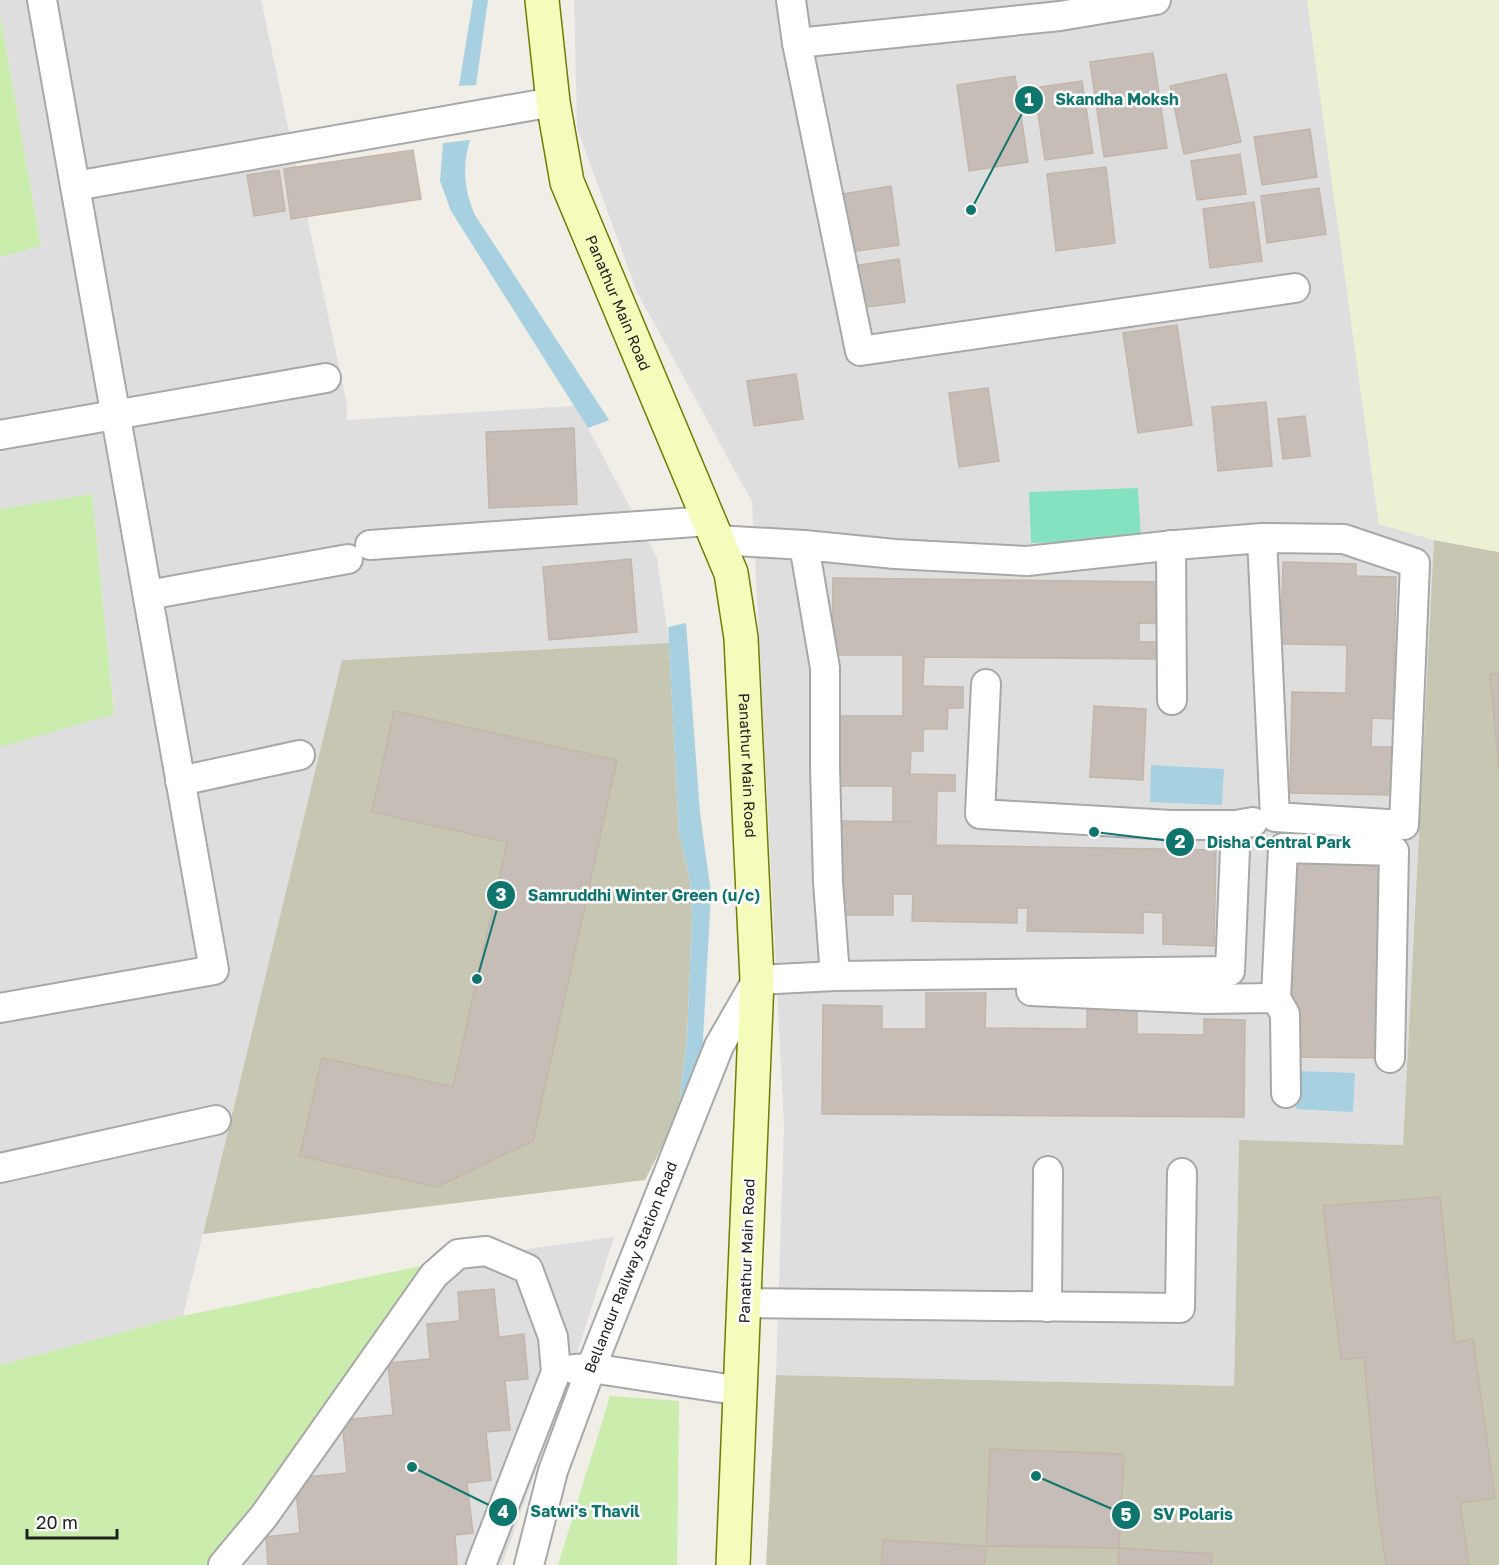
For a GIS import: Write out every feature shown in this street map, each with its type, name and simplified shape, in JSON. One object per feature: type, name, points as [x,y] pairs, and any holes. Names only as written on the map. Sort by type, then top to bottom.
[{"type":"street","points":[[0,1008],[214,970],[42,0]]},
{"type":"street","name":"Panathur Main Road","points":[[542,0],[553,102],[567,182],[731,573],[741,638],[757,988],[733,1565]]},
{"type":"street","points":[[791,0],[797,43],[860,351],[1294,288]]},
{"type":"street","points":[[797,43],[1060,16],[1156,0]]},
{"type":"street","points":[[75,186],[553,102]]},
{"type":"street","points":[[0,435],[326,378]]},
{"type":"street","points":[[147,595],[359,552],[713,530],[804,545],[895,554],[1027,561],[1262,537],[1344,539],[1415,563],[1404,825],[1275,817],[1236,825],[1171,825],[980,814],[986,684]]},
{"type":"street","points":[[1262,537],[1275,817]]},
{"type":"street","points":[[804,545],[825,668],[828,882],[835,976]]},
{"type":"street","points":[[1171,545],[1172,700]]},
{"type":"street","points":[[180,781],[300,755]]},
{"type":"street","points":[[757,988],[835,976],[1230,971],[1236,825]]},
{"type":"street","points":[[1286,1093],[1285,1014],[1276,998],[1283,848],[1394,851],[1390,1058]]},
{"type":"street","points":[[757,988],[811,990],[967,988],[1206,999],[1276,998]]},
{"type":"street","name":"Bellandur Railway Station Road","points":[[529,1565],[553,1471],[591,1368],[719,1046],[757,988]]},
{"type":"street","points":[[0,1168],[216,1120]]},
{"type":"street","points":[[1047,1307],[1048,1171]]},
{"type":"street","points":[[745,1303],[1180,1308],[1182,1173]]},
{"type":"street","points":[[223,1565],[264,1516],[434,1275],[458,1254],[486,1251],[528,1269],[553,1337],[556,1372],[481,1565]]},
{"type":"street","points":[[556,1372],[591,1368],[741,1391]]},
{"type":"shaded area","points":[[0,0],[261,0],[347,404],[347,420],[574,406],[657,558],[669,643],[342,660],[183,1316],[0,1365],[0,747],[114,713],[92,494],[0,509],[0,257],[41,246],[0,15]]},
{"type":"shaded area","points":[[574,0],[1307,0],[1379,524],[1434,540],[1403,1145],[1239,1141],[1234,1386],[776,1375],[784,1125],[752,502],[637,292],[577,128]]},
{"type":"shaded area","points":[[1307,0],[1499,0],[1499,552],[1434,540],[1379,524]]},
{"type":"shaded area","points":[[1434,540],[1499,552],[1499,1565],[766,1565],[776,1375],[1234,1386],[1239,1140],[1403,1145]]},
{"type":"shaded area","points":[[669,643],[679,833],[690,880],[692,918],[687,1039],[678,1115],[645,1180],[203,1234],[342,660]]},
{"type":"shaded area","points":[[614,1237],[572,1369],[502,1565],[210,1565],[449,1260]]},
{"type":"green space","points":[[0,15],[41,246],[0,257]]},
{"type":"green space","points":[[1138,488],[1141,539],[1031,543],[1029,492]]},
{"type":"green space","points":[[92,494],[114,714],[0,747],[0,509]]},
{"type":"green space","points":[[449,1260],[210,1565],[0,1565],[0,1365],[183,1316]]},
{"type":"green space","points":[[610,1396],[679,1401],[677,1565],[558,1565]]},
{"type":"water","points":[[473,0],[488,0],[476,85],[459,86]]},
{"type":"water","points":[[470,140],[465,178],[468,196],[475,215],[609,420],[588,428],[451,211],[440,181],[443,143]]},
{"type":"water","points":[[686,623],[700,813],[711,893],[701,1077],[678,1115],[687,1039],[692,918],[690,880],[679,833],[668,627]]},
{"type":"water","points":[[1151,765],[1224,769],[1222,805],[1150,802]]},
{"type":"water","points":[[1298,1071],[1355,1073],[1353,1112],[1296,1109]]},
{"type":"building","points":[[1153,53],[1167,148],[1104,157],[1090,62]]},
{"type":"building","points":[[1226,74],[1241,142],[1184,154],[1170,86]]},
{"type":"building","points":[[1015,76],[1028,162],[969,171],[957,85]]},
{"type":"building","points":[[1082,81],[1093,153],[1045,160],[1034,88]]},
{"type":"building","points":[[1310,129],[1317,177],[1262,185],[1254,137]]},
{"type":"building","points":[[413,150],[421,199],[291,219],[284,169]]},
{"type":"building","points":[[1240,154],[1246,194],[1197,200],[1191,161]]},
{"type":"building","points":[[1106,167],[1115,243],[1056,251],[1047,174]]},
{"type":"building","points":[[279,170],[285,211],[254,216],[247,175]]},
{"type":"building","points":[[891,186],[899,245],[844,253],[835,195]]},
{"type":"building","points":[[1319,188],[1326,234],[1267,243],[1261,196]]},
{"type":"building","points":[[1254,202],[1262,261],[1210,268],[1203,209]]},
{"type":"building","points":[[899,259],[905,302],[859,308],[853,266]]},
{"type":"building","points":[[1177,325],[1192,425],[1138,433],[1123,333]]},
{"type":"building","points":[[796,374],[803,419],[754,426],[747,381]]},
{"type":"building","points":[[988,388],[999,461],[959,467],[949,393]]},
{"type":"building","points":[[1266,402],[1272,466],[1218,471],[1212,407]]},
{"type":"building","points":[[1305,416],[1310,456],[1283,459],[1278,419]]},
{"type":"building","points":[[574,428],[577,504],[489,508],[486,432]]},
{"type":"building","points":[[631,559],[637,632],[549,640],[543,567]]},
{"type":"building","points":[[1283,562],[1356,564],[1356,576],[1396,577],[1393,719],[1372,718],[1371,747],[1393,747],[1392,795],[1290,793],[1292,692],[1346,693],[1347,645],[1281,644]]},
{"type":"building","points":[[833,578],[1169,582],[1168,624],[1139,623],[1139,642],[1165,642],[1165,659],[924,657],[923,686],[963,687],[963,708],[948,708],[947,729],[923,729],[923,751],[911,751],[910,774],[955,775],[955,791],[937,791],[936,845],[1216,850],[1214,946],[1163,944],[1163,913],[1143,912],[1143,933],[1027,931],[1028,908],[1017,908],[1017,923],[912,921],[913,894],[893,894],[893,915],[836,915],[838,821],[910,822],[893,821],[893,786],[829,786],[829,716],[903,716],[903,655],[832,655]]},
{"type":"building","points":[[1499,673],[1499,769],[1490,674]]},
{"type":"building","points":[[1094,706],[1146,709],[1143,780],[1090,777]]},
{"type":"building","points":[[394,711],[617,760],[533,1141],[436,1187],[300,1156],[322,1058],[453,1087],[507,842],[372,812]]},
{"type":"building","points":[[1293,856],[1384,858],[1381,1058],[1289,1057]]},
{"type":"building","points":[[926,993],[986,993],[985,1028],[1087,1029],[1087,1000],[1137,1000],[1137,1034],[1204,1035],[1204,1019],[1245,1020],[1244,1117],[822,1114],[823,1005],[882,1006],[882,1029],[926,1029]]},
{"type":"building","points":[[1440,1197],[1455,1343],[1473,1339],[1495,1498],[1460,1503],[1469,1565],[1386,1565],[1377,1502],[1364,1357],[1341,1360],[1323,1206]]},
{"type":"building","points":[[494,1289],[499,1337],[524,1334],[528,1379],[505,1381],[510,1430],[486,1432],[491,1480],[467,1483],[473,1533],[455,1535],[457,1565],[268,1565],[266,1537],[300,1533],[295,1478],[347,1473],[342,1420],[393,1415],[388,1363],[430,1359],[427,1324],[460,1321],[458,1292]]},
{"type":"building","points":[[990,1449],[1124,1454],[1119,1548],[986,1546]]},
{"type":"building","points":[[883,1540],[986,1546],[985,1565],[881,1565]]},
{"type":"building","points":[[1119,1548],[1212,1554],[1211,1565],[1118,1565]]},
{"type":"place","name":"Skandha Moksh","points":[[971,210]]},
{"type":"place","name":"Disha Central Park","points":[[1094,832]]},
{"type":"place","name":"Samruddhi Winter Green (u/c)","points":[[477,979]]},
{"type":"place","name":"Satwi's Thavil","points":[[412,1467]]},
{"type":"place","name":"SV Polaris","points":[[1036,1476]]}]
